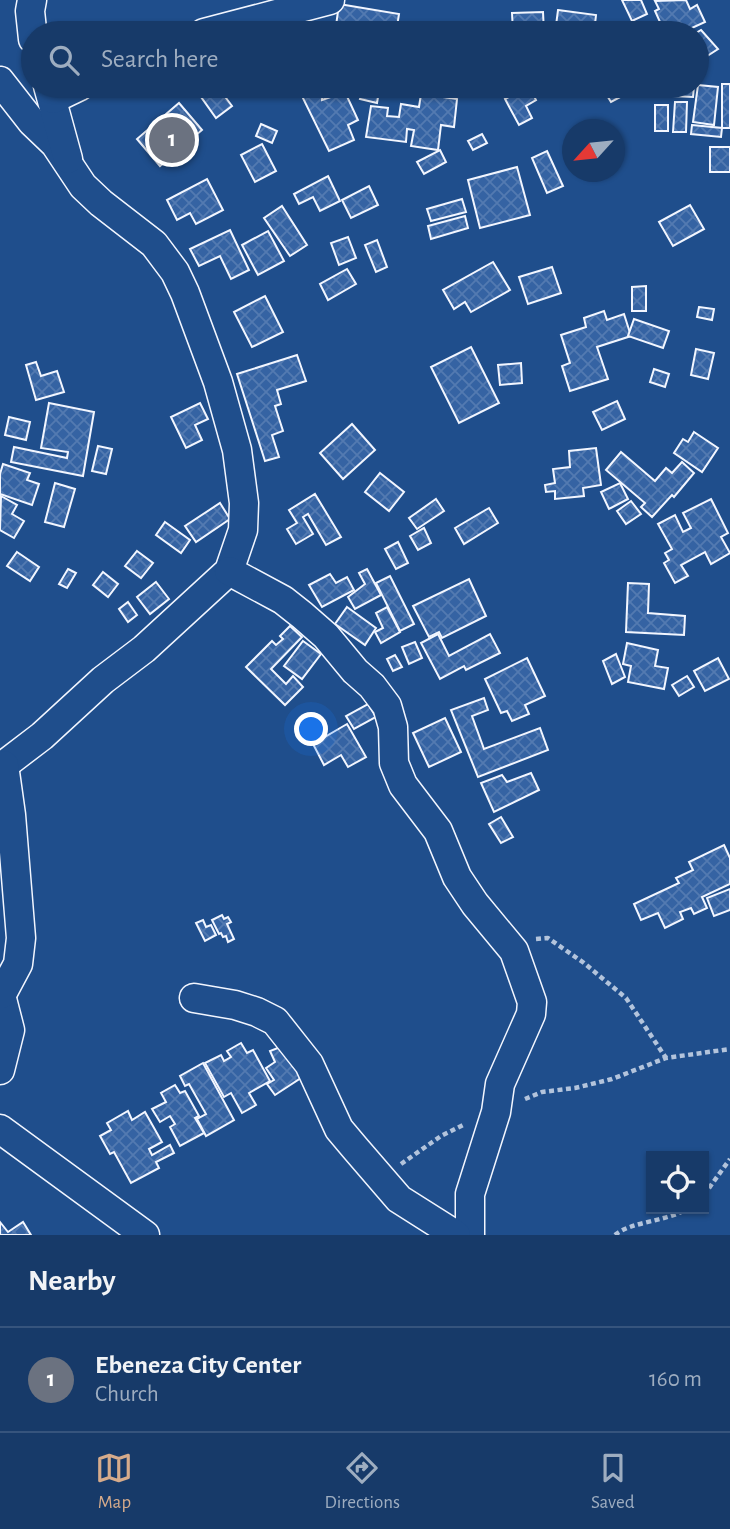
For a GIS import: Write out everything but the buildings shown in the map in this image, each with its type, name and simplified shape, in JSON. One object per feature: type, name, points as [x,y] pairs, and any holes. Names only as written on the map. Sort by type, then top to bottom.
[{"type":"street","points":[[31,21],[32,0]]},
{"type":"street","points":[[250,21],[330,0]]},
{"type":"street","points":[[0,82],[32,122],[55,144],[83,186],[100,203],[154,244],[175,272],[218,382],[237,450],[244,503],[243,530],[229,571],[144,649],[103,680],[42,736],[2,766],[11,815],[20,938],[18,964],[1,993],[10,1030],[0,1070]]},
{"type":"street","points":[[52,98],[68,162]]},
{"type":"street","points":[[229,571],[283,600],[302,615],[326,636],[355,671],[372,686],[387,706],[393,727],[394,763],[403,785],[438,831],[463,886],[514,951],[532,1002],[531,1014],[500,1084],[496,1112],[470,1194],[470,1235]]},
{"type":"street","points":[[194,998],[246,1009],[275,1021],[309,1064],[339,1129],[399,1199],[456,1235]]},
{"type":"street","points":[[0,1129],[145,1235]]},
{"type":"path","points":[[514,951],[535,939],[548,938],[584,962],[626,998],[666,1058]]},
{"type":"path","points":[[382,1179],[441,1136],[541,1092],[575,1088],[612,1079],[666,1058],[730,1049]]},
{"type":"path","points":[[709,1188],[730,1160]]},
{"type":"path","points":[[615,1235],[631,1227],[677,1214]]},
{"type":"place","name":"Ebeneza City Center","points":[[172,140]]}]
